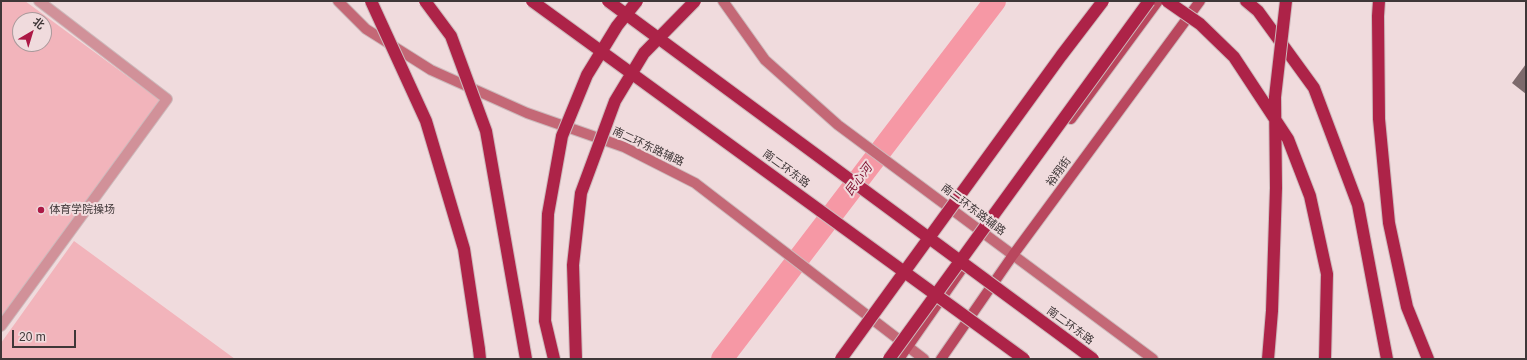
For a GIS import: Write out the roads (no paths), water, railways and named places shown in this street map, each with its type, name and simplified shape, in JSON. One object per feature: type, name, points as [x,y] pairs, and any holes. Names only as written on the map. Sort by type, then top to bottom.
[{"type":"highway","points":[[372,1],[429,129],[464,249],[480,359]]},
{"type":"highway","points":[[425,1],[451,36],[486,130],[526,359]]},
{"type":"highway","name":"南二环东路","points":[[532,1],[1024,359]]},
{"type":"highway","name":"南二环东路","points":[[608,1],[1092,359]]},
{"type":"highway","points":[[554,359],[545,321],[548,214],[562,136],[587,75],[616,26],[636,1]]},
{"type":"highway","points":[[576,359],[573,265],[581,193],[618,95],[644,53],[695,1]]},
{"type":"highway","points":[[841,359],[1056,62],[1103,1]]},
{"type":"highway","points":[[889,359],[1149,1]]},
{"type":"highway","points":[[1167,1],[1200,24],[1234,57],[1288,139],[1310,196],[1327,274],[1325,359]]},
{"type":"highway","points":[[1246,1],[1258,11],[1314,88],[1358,205],[1387,359]]},
{"type":"highway","points":[[1268,359],[1272,311],[1275,196],[1275,98],[1286,1]]},
{"type":"highway","points":[[1379,1],[1379,119],[1389,223],[1407,307],[1428,359]]},
{"type":"main road","name":"南二环东路辅路","points":[[338,1],[366,29],[431,70],[527,113],[624,147],[695,183],[924,359]]},
{"type":"main road","name":"南二环东路辅路","points":[[723,1],[765,60],[838,125],[1153,359]]},
{"type":"main road","name":"裕翔街","points":[[898,359],[908,347],[985,235],[1158,1]]},
{"type":"main road","name":"裕翔街","points":[[941,359],[1013,255],[1200,1]]},
{"type":"street","points":[[1,326],[167,99],[39,1]]},
{"type":"waterway","name":"民心河","points":[[722,359],[995,1]]},
{"type":"place","name":"体育学院操场","points":[[41,210]]}]
